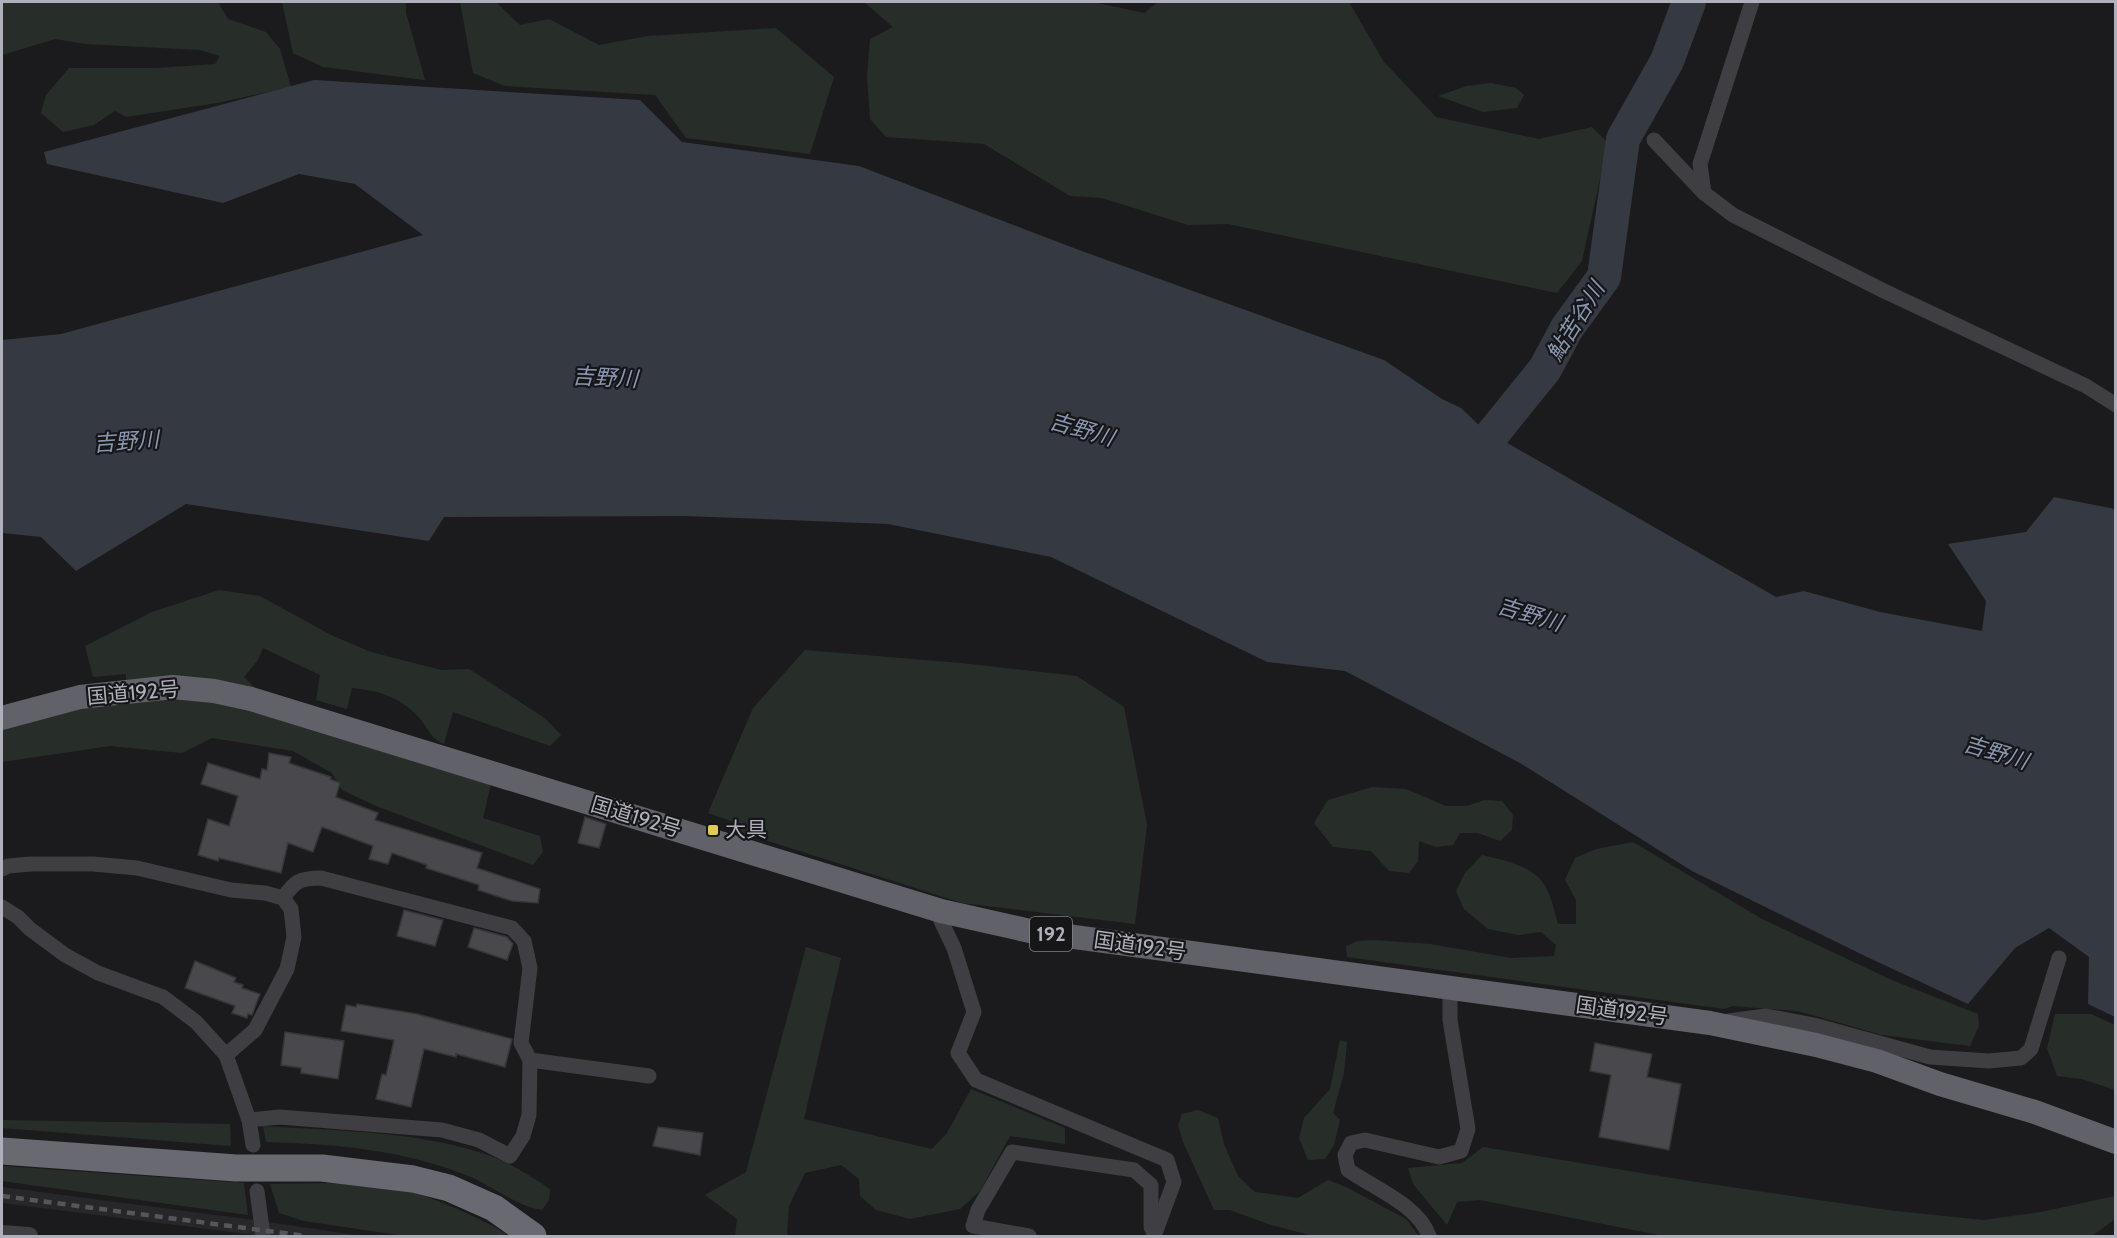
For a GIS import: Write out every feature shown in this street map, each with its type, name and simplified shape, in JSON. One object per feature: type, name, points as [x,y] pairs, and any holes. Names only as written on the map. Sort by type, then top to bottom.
[{"type":"highway","name":"国道192号","points":[[2,718],[80,697],[173,687],[242,697],[941,911],[1030,932],[1710,1023],[1816,1045],[1877,1061],[1940,1084],[2035,1112],[2115,1142]]},
{"type":"highway","points":[[2,1151],[236,1168],[322,1168],[413,1179],[449,1188],[494,1208],[533,1236]]},
{"type":"street","points":[[1704,193],[1700,164],[1752,2]]},
{"type":"street","points":[[1654,140],[1704,193],[1733,215],[1884,291],[2086,386],[2115,405]]},
{"type":"street","points":[[2,869],[8,866],[31,864],[93,864],[137,868],[231,890],[265,892],[283,898],[291,909],[294,937],[287,969],[255,1030],[226,1055]]},
{"type":"street","points":[[249,1120],[280,1117],[442,1131],[479,1140],[510,1156],[523,1136],[529,1115],[530,1060],[521,1043],[530,968],[524,941],[512,928],[321,878],[306,878],[292,885],[283,898]]},
{"type":"street","points":[[2,907],[65,955],[98,973],[163,998],[196,1022],[226,1055],[249,1120],[253,1145]]},
{"type":"street","points":[[941,911],[941,921],[954,948],[974,1012],[958,1053],[976,1080],[1167,1160],[1174,1182],[1154,1236]]},
{"type":"street","points":[[1710,1023],[1766,1016],[1814,1025],[1930,1057],[1989,1061],[2021,1058],[2031,1049],[2059,957]]},
{"type":"street","points":[[1430,1236],[1409,1209],[1348,1170],[1345,1155],[1351,1143],[1365,1140],[1439,1157],[1461,1151],[1468,1129],[1450,1020],[1450,988]]},
{"type":"street","points":[[530,1060],[649,1076]]},
{"type":"street","points":[[1029,1236],[973,1226],[978,1210],[1012,1152],[1134,1170],[1151,1185],[1151,1227],[1154,1236]]},
{"type":"street","points":[[257,1191],[263,1236]]},
{"type":"street","points":[[2,1234],[29,1236]]},
{"type":"shaded area","points":[[2,2],[218,2],[228,19],[266,32],[280,49],[291,87],[217,103],[126,117],[115,111],[94,125],[63,132],[41,113],[46,95],[69,68],[156,68],[215,64],[220,56],[200,50],[85,44],[55,39],[2,55]]},
{"type":"shaded area","points":[[282,2],[406,2],[406,13],[425,80],[323,67],[293,53]]},
{"type":"shaded area","points":[[460,2],[499,2],[498,4],[520,25],[549,19],[599,45],[648,36],[776,28],[834,77],[810,154],[686,138],[655,95],[505,86],[473,73]]},
{"type":"shaded area","points":[[864,2],[1093,2],[1144,13],[1158,2],[1349,2],[1384,62],[1436,117],[1539,139],[1592,127],[1608,143],[1582,261],[1557,293],[1228,224],[1188,225],[1102,198],[1070,196],[984,144],[886,137],[870,119],[867,76],[870,39],[893,27]]},
{"type":"shaded area","points":[[1491,83],[1516,88],[1524,95],[1517,108],[1483,112],[1438,96],[1467,86]]},
{"type":"shaded area","points":[[219,590],[260,596],[331,635],[371,652],[441,670],[469,669],[546,719],[561,735],[550,746],[453,712],[444,744],[434,737],[415,713],[391,697],[352,688],[347,709],[316,700],[320,675],[263,648],[258,660],[244,677],[291,723],[491,784],[483,818],[540,836],[543,852],[533,865],[376,806],[342,790],[332,773],[293,751],[212,738],[182,753],[110,746],[2,762],[2,728],[88,706],[126,700],[126,674],[93,677],[85,646],[152,612]]},
{"type":"shaded area","points":[[805,650],[961,663],[1077,676],[1124,707],[1147,825],[1135,924],[962,903],[734,830],[731,821],[708,813],[753,708]]},
{"type":"shaded area","points":[[1372,787],[1406,789],[1446,806],[1466,806],[1485,800],[1502,801],[1513,815],[1512,830],[1500,841],[1478,833],[1460,833],[1453,845],[1436,847],[1419,841],[1418,861],[1409,873],[1389,871],[1371,851],[1333,847],[1314,823],[1328,800]]},
{"type":"shaded area","points":[[1633,842],[1762,919],[1894,981],[1978,1014],[1979,1026],[1970,1046],[1882,1035],[1798,1011],[1732,1006],[1724,1009],[1347,957],[1346,946],[1358,941],[1374,940],[1430,944],[1511,958],[1554,956],[1556,945],[1541,932],[1519,935],[1488,929],[1464,909],[1456,891],[1465,873],[1482,855],[1520,866],[1534,874],[1543,883],[1558,924],[1576,924],[1576,900],[1565,880],[1575,858],[1596,849]]},
{"type":"shaded area","points":[[806,947],[841,958],[804,1119],[932,1149],[947,1133],[971,1089],[1065,1128],[1065,1144],[1010,1136],[980,1191],[960,1209],[910,1219],[876,1210],[860,1196],[859,1179],[841,1165],[805,1173],[789,1206],[787,1236],[735,1236],[737,1219],[705,1195],[746,1172]]},
{"type":"shaded area","points":[[2055,1014],[2091,1014],[2115,1025],[2115,1090],[2082,1079],[2057,1076],[2047,1048]]},
{"type":"shaded area","points":[[1340,1040],[1347,1042],[1344,1073],[1333,1113],[1340,1120],[1334,1145],[1325,1159],[1308,1160],[1299,1138],[1304,1118],[1330,1089]]},
{"type":"shaded area","points":[[1198,1110],[1218,1118],[1224,1144],[1238,1176],[1255,1192],[1298,1198],[1328,1180],[1406,1219],[1419,1236],[1313,1236],[1268,1224],[1230,1210],[1214,1210],[1183,1142],[1178,1125],[1182,1114]]},
{"type":"shaded area","points":[[2,1120],[230,1124],[231,1146],[2,1128]]},
{"type":"shaded area","points":[[263,1126],[376,1133],[459,1146],[494,1157],[527,1174],[550,1189],[549,1200],[542,1210],[532,1208],[471,1177],[421,1160],[345,1147],[266,1142]]},
{"type":"shaded area","points":[[1483,1147],[1887,1210],[1983,1220],[2041,1212],[2115,1196],[2115,1219],[2092,1236],[1664,1236],[1480,1200],[1457,1202],[1447,1225],[1413,1184],[1408,1168],[1462,1163]]},
{"type":"shaded area","points":[[2,1166],[244,1183],[248,1215],[2,1181]]},
{"type":"shaded area","points":[[270,1184],[384,1185],[410,1191],[471,1215],[509,1236],[405,1236],[304,1221],[279,1213]]},
{"type":"shaded area","points":[[2,1187],[363,1236],[262,1236],[2,1203]]},
{"type":"water","name":"吉野川","points":[[314,80],[640,100],[682,142],[859,166],[1079,250],[1384,360],[1442,399],[1461,408],[1483,429],[1776,597],[1804,591],[1880,612],[1982,631],[1986,601],[1948,544],[2026,532],[2054,497],[2115,509],[2115,1017],[2088,1004],[2089,957],[2049,928],[2015,948],[1968,1004],[1692,871],[1520,763],[1345,671],[1267,662],[1051,557],[888,524],[685,516],[444,517],[429,541],[186,504],[76,571],[41,537],[2,533],[2,340],[61,334],[423,235],[355,184],[299,174],[223,203],[47,164],[44,152]]},
{"type":"building","points":[[269,753],[291,757],[289,763],[331,777],[330,779],[340,783],[336,797],[378,813],[375,820],[482,853],[477,868],[540,889],[538,903],[512,901],[478,890],[479,885],[426,868],[427,865],[392,853],[388,864],[369,859],[373,846],[322,827],[313,852],[288,843],[281,873],[198,855],[208,819],[229,826],[238,796],[201,784],[208,763],[260,779],[262,769],[267,770]]},
{"type":"building","points":[[585,817],[606,824],[599,848],[578,843]]},
{"type":"building","points":[[404,910],[443,920],[435,946],[397,936]]},
{"type":"building","points":[[474,928],[507,937],[513,944],[507,960],[468,947]]},
{"type":"building","points":[[195,961],[236,978],[234,982],[243,985],[242,988],[260,994],[252,1015],[248,1014],[247,1018],[232,1013],[235,1006],[185,988]]},
{"type":"building","points":[[357,1004],[417,1014],[512,1039],[505,1067],[456,1054],[456,1057],[424,1049],[411,1107],[376,1099],[382,1074],[386,1075],[394,1040],[341,1031],[346,1005],[356,1007]]},
{"type":"building","points":[[285,1032],[344,1041],[338,1079],[301,1073],[301,1068],[281,1065]]},
{"type":"building","points":[[1595,1043],[1652,1054],[1647,1077],[1681,1084],[1669,1150],[1599,1137],[1611,1075],[1590,1071]]},
{"type":"building","points":[[658,1127],[703,1133],[700,1155],[653,1146]]},
{"type":"waterway","name":"鮎苦谷川","points":[[1478,478],[1478,452],[1545,369],[1567,328],[1604,277],[1623,139],[1667,61],[1689,2]]},
{"type":"railway","points":[[2,1196],[306,1236]]},
{"type":"place","name":"大具","points":[[713,830]]}]
